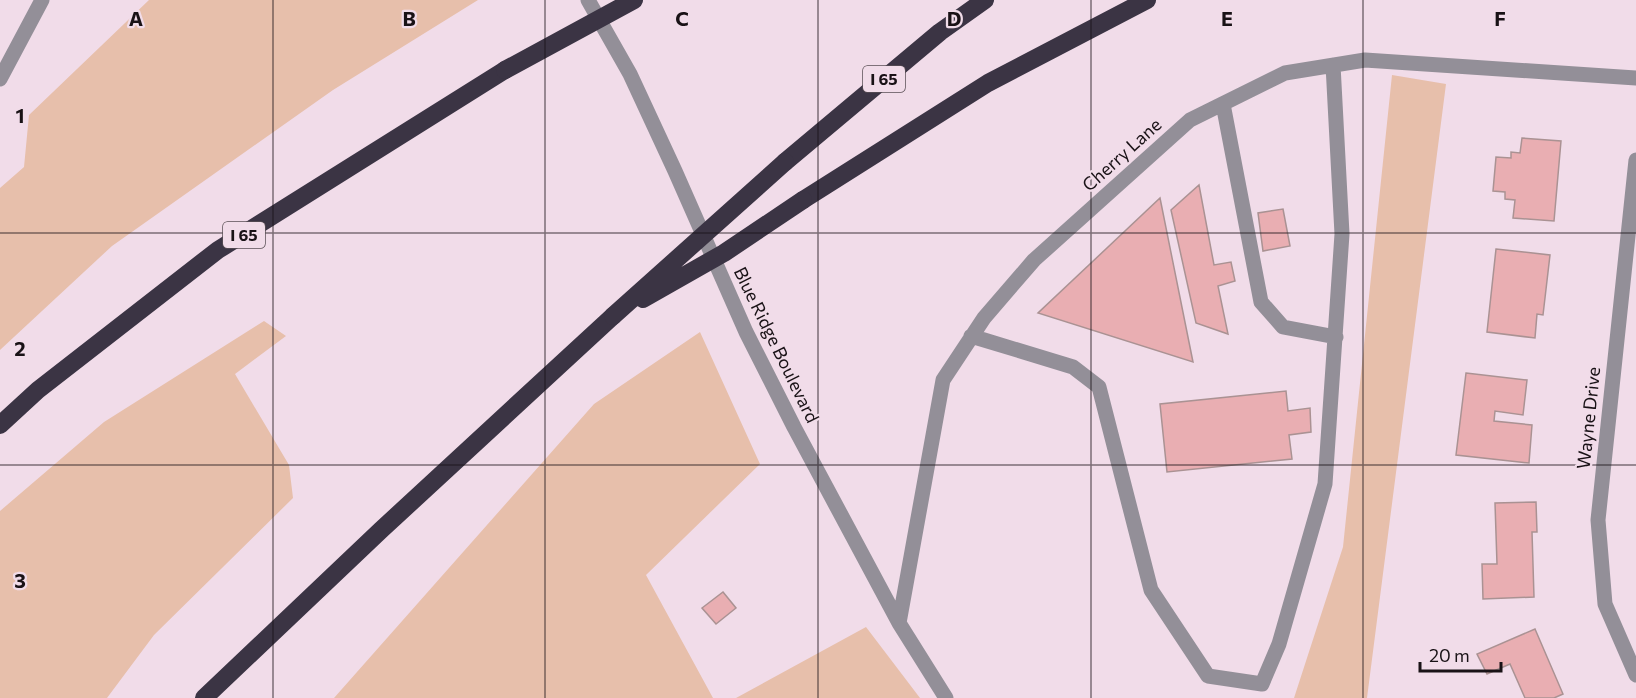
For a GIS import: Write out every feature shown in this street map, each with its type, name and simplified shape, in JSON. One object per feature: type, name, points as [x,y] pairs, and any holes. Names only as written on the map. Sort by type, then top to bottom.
[{"type":"highway","name":"I 65","points":[[0,424],[38,390],[219,250],[506,70],[634,0]]},
{"type":"highway","name":"I 65","points":[[204,698],[381,530],[784,162],[940,32],[985,0]]},
{"type":"highway","points":[[613,316],[724,253],[988,83],[1147,0]]},
{"type":"street","points":[[0,80],[42,0]]},
{"type":"street","name":"Blue Ridge Boulevard","points":[[588,0],[630,74],[746,332],[794,427],[899,623],[946,698]]},
{"type":"street","name":"Cherry Lane","points":[[899,623],[943,380],[984,318],[1034,260],[1190,120],[1285,73],[1365,60],[1636,78]]},
{"type":"street","points":[[971,336],[1073,367],[1099,387],[1151,590],[1208,676],[1262,684],[1279,644],[1325,484],[1342,234],[1333,65]]},
{"type":"street","points":[[1223,104],[1261,302],[1282,327],[1336,337]]},
{"type":"street","name":"Wayne Drive","points":[[1636,160],[1598,520],[1605,604],[1636,675]]},
{"type":"shaded area","points":[[149,0],[478,0],[333,90],[112,246],[0,350],[0,188],[24,167],[29,115]]},
{"type":"shaded area","points":[[1392,75],[1446,84],[1367,698],[1294,698],[1343,547]]},
{"type":"shaded area","points":[[264,321],[286,336],[235,374],[289,465],[293,498],[154,635],[107,698],[0,698],[0,511],[104,422]]},
{"type":"shaded area","points":[[700,332],[760,464],[646,575],[713,698],[334,698],[594,404]]},
{"type":"shaded area","points":[[866,627],[920,698],[736,698]]},
{"type":"building","points":[[1522,138],[1561,141],[1554,221],[1513,218],[1515,200],[1505,199],[1505,192],[1493,191],[1496,157],[1511,158],[1511,152],[1520,153]]},
{"type":"building","points":[[1199,185],[1214,265],[1231,262],[1235,281],[1218,286],[1228,334],[1196,323],[1171,210]]},
{"type":"building","points":[[1160,198],[1193,362],[1038,313]]},
{"type":"building","points":[[1283,209],[1290,246],[1263,251],[1258,213]]},
{"type":"building","points":[[1496,249],[1550,255],[1543,315],[1537,314],[1535,338],[1487,332]]},
{"type":"building","points":[[1466,373],[1527,380],[1523,415],[1495,411],[1494,421],[1532,425],[1529,463],[1456,455]]},
{"type":"building","points":[[1286,391],[1288,411],[1310,408],[1311,432],[1289,435],[1292,459],[1167,472],[1160,404]]},
{"type":"building","points":[[1536,502],[1537,532],[1532,532],[1534,597],[1483,599],[1482,564],[1497,564],[1495,503]]},
{"type":"building","points":[[723,592],[736,608],[716,624],[702,608]]},
{"type":"building","points":[[1535,629],[1563,694],[1554,698],[1525,698],[1510,664],[1487,674],[1477,654]]}]
